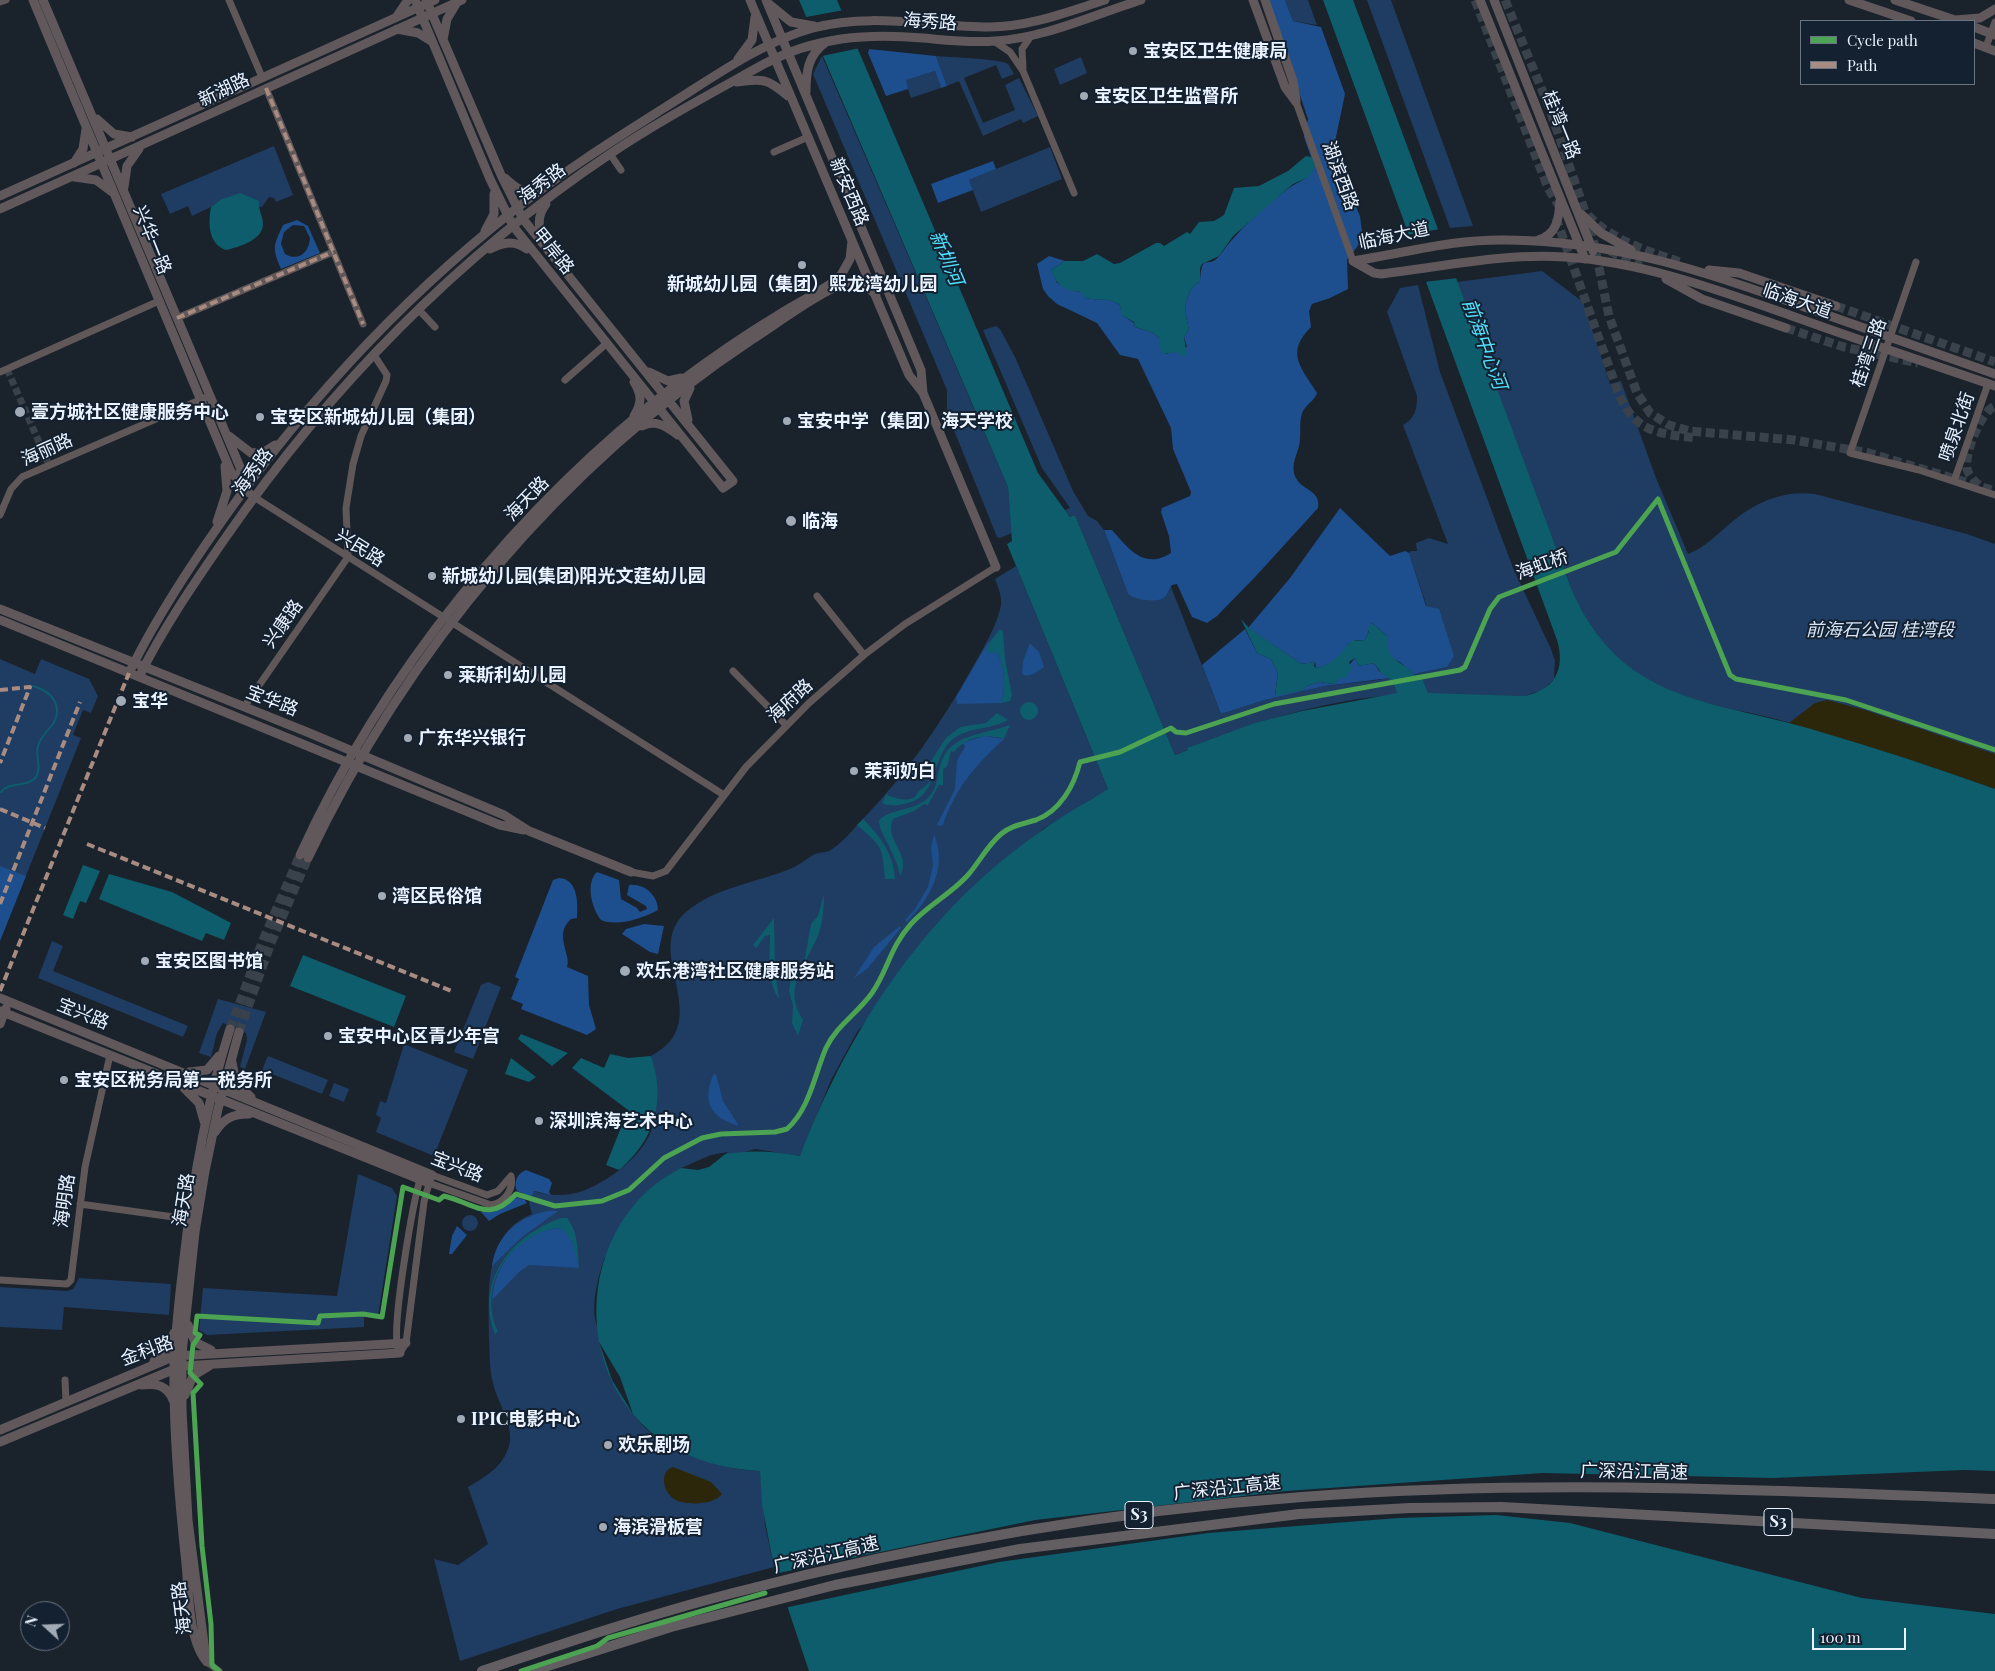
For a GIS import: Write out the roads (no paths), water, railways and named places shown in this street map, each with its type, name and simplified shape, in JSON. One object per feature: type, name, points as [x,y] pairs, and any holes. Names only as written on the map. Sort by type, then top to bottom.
[{"type":"highway","name":"广深沿江高速","points":[[482,1671],[666,1612],[800,1577],[1020,1532],[1176,1510],[1325,1495],[1524,1487],[1814,1492],[1995,1499]]},
{"type":"highway","name":"广深沿江高速","points":[[532,1671],[735,1610],[890,1574],[1020,1549],[1085,1539],[1299,1514],[1410,1508],[1502,1507],[1995,1534]]},
{"type":"main road","name":"兴华一路","points":[[33,0],[102,163],[121,196],[177,318],[219,444],[231,472],[254,497]]},
{"type":"main road","name":"兴华一路","points":[[43,0],[112,159],[121,196]]},
{"type":"main road","points":[[394,18],[408,0]]},
{"type":"main road","name":"新安西路","points":[[750,0],[909,375],[923,393],[996,567]]},
{"type":"main road","points":[[766,0],[787,19],[810,27]]},
{"type":"main road","name":"新安西路","points":[[766,0],[920,370],[923,393]]},
{"type":"main road","name":"海秀路","points":[[129,673],[189,570],[245,489],[288,433],[376,337],[479,241],[516,209],[604,146],[733,65],[768,45],[810,27],[857,20],[1001,27],[1039,20],[1105,0]]},
{"type":"main road","name":"海秀路","points":[[139,678],[199,577],[254,497],[302,434],[374,355],[419,310],[477,257],[555,193],[610,154],[774,58],[787,52],[818,45],[828,40],[863,36],[994,41],[1031,36],[1141,0]]},
{"type":"main road","points":[[1247,0],[1268,38]]},
{"type":"main road","name":"湖滨西路","points":[[1253,0],[1285,87],[1296,102]]},
{"type":"main road","name":"湖滨西路","points":[[1264,0],[1293,81],[1296,102]]},
{"type":"main road","name":"桂湾一路","points":[[1480,0],[1585,260]]},
{"type":"main road","name":"桂湾一路","points":[[1494,0],[1597,261]]},
{"type":"main road","points":[[1849,0],[1907,20]]},
{"type":"main road","points":[[1895,0],[1953,20]]},
{"type":"main road","name":"新湖路","points":[[0,196],[394,18],[416,4],[430,1]]},
{"type":"main road","name":"甲岸路","points":[[416,4],[490,180],[513,226],[724,488],[733,481],[558,265],[516,209],[443,40],[432,13],[430,1]]},
{"type":"main road","points":[[443,40],[447,19],[460,1]]},
{"type":"main road","name":"新湖路","points":[[0,209],[460,1]]},
{"type":"main road","points":[[1964,20],[1980,18],[1995,9]]},
{"type":"main road","points":[[733,65],[750,44],[756,14]]},
{"type":"main road","points":[[1975,27],[1993,34]]},
{"type":"main road","points":[[397,29],[418,33],[432,42]]},
{"type":"main road","points":[[346,40],[353,42],[350,50]]},
{"type":"main road","points":[[1975,43],[1993,49]]},
{"type":"main road","points":[[807,98],[807,67],[818,45]]},
{"type":"main road","points":[[64,76],[71,78],[73,71]]},
{"type":"main road","points":[[451,86],[453,78],[460,80]]},
{"type":"main road","points":[[730,83],[762,79],[772,83],[790,98]]},
{"type":"main road","points":[[193,109],[190,112],[190,117],[198,120]]},
{"type":"main road","points":[[90,110],[108,131],[124,137],[135,136]]},
{"type":"main road","points":[[72,165],[83,149],[86,137],[85,124]]},
{"type":"main road","points":[[66,179],[80,177],[96,180],[121,196],[127,166],[132,156],[144,144]]},
{"type":"main road","points":[[501,175],[515,187],[525,192],[532,191],[555,180]]},
{"type":"main road","points":[[479,241],[494,214],[495,199],[490,180]]},
{"type":"main road","points":[[555,193],[541,211],[538,225],[558,265]]},
{"type":"main road","points":[[1534,241],[1544,238],[1554,230],[1559,218],[1560,198]]},
{"type":"main road","points":[[1578,211],[1601,233],[1645,256]]},
{"type":"main road","name":"兴华一路","points":[[133,224],[159,301],[205,398],[224,432],[240,468],[245,489]]},
{"type":"main road","name":"临海大道","points":[[1353,261],[1443,243],[1504,240],[1580,245],[1645,256],[1694,268],[1995,374]]},
{"type":"main road","name":"海天路","points":[[667,398],[688,376],[735,342],[840,277],[850,259],[852,241]]},
{"type":"main road","points":[[477,257],[493,248],[510,242],[520,245],[537,258]]},
{"type":"main road","name":"临海大道","points":[[1353,261],[1374,273],[1505,258],[1547,256],[1597,261],[1657,274],[1736,296],[1992,385]]},
{"type":"main road","points":[[1694,268],[1739,273],[1836,306]]},
{"type":"main road","points":[[1657,274],[1702,299],[1786,328]]},
{"type":"main road","name":"海天路","points":[[304,856],[321,809],[352,764],[400,678],[536,512],[658,405],[781,321],[846,282],[860,282],[876,295]]},
{"type":"main road","points":[[903,360],[914,355]]},
{"type":"main road","points":[[622,360],[638,390],[641,402],[627,431]]},
{"type":"main road","points":[[642,367],[655,376],[668,381],[688,376]]},
{"type":"main road","points":[[695,433],[686,414],[684,401],[690,386],[701,375]]},
{"type":"main road","points":[[627,431],[648,424],[656,424],[669,429],[687,442]]},
{"type":"main road","points":[[224,432],[243,448],[257,453],[270,449],[288,433]]},
{"type":"main road","points":[[213,534],[225,500],[228,483],[219,444]]},
{"type":"main road","points":[[189,570],[188,574],[191,579],[199,577]]},
{"type":"main road","name":"宝华路","points":[[0,610],[358,754],[504,815],[529,831]]},
{"type":"main road","name":"宝华路","points":[[0,620],[500,825],[529,831],[631,872]]},
{"type":"main road","points":[[74,650],[81,648],[81,644],[78,641]]},
{"type":"main road","points":[[0,1024],[4,1000]]},
{"type":"main road","name":"宝兴路","points":[[4,1000],[358,1143],[426,1177]]},
{"type":"main road","name":"宝兴路","points":[[2,1012],[354,1154],[426,1177]]},
{"type":"main road","name":"海天路","points":[[179,1355],[178,1316],[188,1219],[204,1124],[211,1096],[218,1087],[233,1052],[235,1031],[224,1050],[218,1087],[220,1100],[210,1139],[199,1205],[187,1310],[178,1367],[178,1408],[188,1520],[207,1662]]},
{"type":"main road","points":[[182,1072],[195,1073],[207,1070],[224,1050]]},
{"type":"main road","points":[[233,1052],[232,1067],[236,1083],[257,1102]]},
{"type":"main road","points":[[178,1083],[199,1103],[204,1124]]},
{"type":"main road","points":[[210,1139],[228,1117],[236,1114],[253,1114]]},
{"type":"main road","points":[[354,1154],[358,1143]]},
{"type":"main road","points":[[187,1310],[189,1331],[195,1342],[207,1349],[221,1352]]},
{"type":"main road","points":[[149,1366],[168,1348],[178,1316]]},
{"type":"main road","name":"金科路","points":[[0,1430],[179,1355],[401,1343]]},
{"type":"main road","name":"金科路","points":[[0,1442],[178,1367],[400,1353]]},
{"type":"main road","points":[[178,1408],[189,1382],[197,1373],[213,1364]]},
{"type":"main road","points":[[133,1385],[149,1384],[162,1386],[168,1391],[178,1408]]},
{"type":"street","points":[[0,2],[6,0]]},
{"type":"street","points":[[230,0],[262,77]]},
{"type":"street","points":[[1993,49],[1995,22]]},
{"type":"street","points":[[1023,71],[1022,49],[1031,36]]},
{"type":"street","points":[[994,41],[1010,52],[1023,71],[1074,194]]},
{"type":"street","points":[[266,88],[363,324]]},
{"type":"street","name":"湖滨西路","points":[[1296,102],[1353,261]]},
{"type":"street","points":[[774,152],[808,137]]},
{"type":"street","points":[[610,154],[622,170]]},
{"type":"street","points":[[177,318],[333,252]]},
{"type":"street","name":"桂湾三路","points":[[1916,262],[1850,454],[1954,481]]},
{"type":"street","points":[[0,372],[159,301]]},
{"type":"street","points":[[419,310],[435,327]]},
{"type":"street","points":[[565,380],[608,343]]},
{"type":"street","points":[[348,558],[346,508],[353,464],[361,436],[387,375],[374,355]]},
{"type":"street","name":"喷泉北街","points":[[1954,481],[1992,385]]},
{"type":"street","name":"海丽路","points":[[0,515],[11,489],[22,477],[205,398]]},
{"type":"street","points":[[1954,481],[1995,495]]},
{"type":"street","name":"兴民路","points":[[254,497],[724,795]]},
{"type":"street","name":"兴康路","points":[[244,707],[348,558]]},
{"type":"street","name":"海府路","points":[[631,872],[653,876],[666,870],[724,795],[786,725],[864,656],[905,624],[996,567]]},
{"type":"street","points":[[817,596],[864,656]]},
{"type":"street","points":[[733,671],[786,725]]},
{"type":"street","name":"海明路","points":[[0,1280],[65,1284],[70,1282],[89,1147],[110,1055]]},
{"type":"street","name":"宝兴路","points":[[511,1176],[512,1184],[506,1197],[499,1203],[491,1205],[426,1177],[483,1195],[494,1193],[511,1176]]},
{"type":"street","points":[[400,1353],[418,1242],[426,1177]]},
{"type":"street","points":[[80,1204],[188,1219]]},
{"type":"street","points":[[65,1380],[66,1402]]},
{"type":"street","points":[[207,1662],[219,1671]]},
{"type":"water","name":"新圳河","points":[[799,0],[837,0],[1038,473],[1070,517],[1075,515],[1175,755],[1188,750],[1187,748],[1255,723],[1302,711],[1397,693],[1392,681],[1382,674],[1374,663],[1359,666],[1355,658],[1349,662],[1352,668],[1346,678],[1339,679],[1334,684],[1320,682],[1306,686],[1304,690],[1275,696],[1278,673],[1271,659],[1257,653],[1241,619],[1249,628],[1301,664],[1315,662],[1314,666],[1316,668],[1333,661],[1351,641],[1365,640],[1369,631],[1368,628],[1372,623],[1387,636],[1389,651],[1392,656],[1414,675],[1421,676],[1428,693],[1523,696],[1543,689],[1550,684],[1558,670],[1560,661],[1557,640],[1323,0],[1353,0],[1571,588],[1591,626],[1615,654],[1641,675],[1670,690],[1702,701],[1857,743],[1995,789],[1995,1671],[809,1671],[774,1567],[762,1505],[760,1471],[682,1452],[630,1410],[602,1353],[598,1291],[616,1231],[657,1183],[718,1155],[800,1156],[820,1108],[868,1016],[897,974],[929,933],[964,896],[1002,861],[1068,813],[1108,789],[1007,544],[1012,541],[1008,487]]},
{"type":"water","points":[[1306,156],[1311,157],[1317,164],[1309,177],[1293,184],[1233,236],[1219,256],[1202,264],[1200,268],[1200,281],[1190,291],[1186,302],[1189,329],[1184,337],[1187,356],[1182,356],[1178,352],[1163,354],[1159,347],[1159,338],[1153,333],[1135,327],[1134,322],[1121,315],[1120,305],[1107,300],[1086,298],[1081,292],[1062,287],[1053,276],[1051,270],[1065,261],[1083,261],[1097,254],[1114,264],[1120,263],[1156,243],[1164,246],[1187,232],[1190,234],[1199,222],[1214,221],[1224,215],[1234,188],[1259,186],[1288,171]]},
{"type":"water","points":[[240,193],[259,201],[263,221],[262,230],[249,242],[226,250],[220,247],[213,238],[210,226],[211,207],[220,200]]},
{"type":"water","points":[[1000,629],[1003,631],[1005,659],[1012,695],[1010,701],[1001,703],[1004,690],[1002,664],[997,652],[989,653],[987,651],[989,643]]},
{"type":"water","points":[[1029,702],[1035,705],[1038,711],[1035,717],[1029,720],[1023,717],[1020,711],[1023,705]]},
{"type":"water","points":[[997,713],[1008,720],[994,726],[965,732],[953,739],[941,756],[929,786],[924,794],[915,800],[901,805],[882,803],[888,791],[887,795],[898,799],[905,800],[915,797],[929,783],[931,761],[946,738],[960,727],[986,723]]},
{"type":"water","points":[[1010,725],[1004,739],[990,736],[977,738],[964,743],[954,752],[951,751],[947,767],[943,769],[943,785],[939,785],[928,805],[924,804],[914,811],[893,819],[892,833],[903,861],[900,876],[896,861],[881,830],[879,820],[890,813],[916,805],[928,798],[935,787],[944,755],[959,741]]},
{"type":"water","points":[[863,819],[885,846],[892,861],[895,879],[885,879],[880,848],[857,825]]},
{"type":"water","points":[[83,865],[100,871],[86,903],[80,901],[73,919],[63,915]]},
{"type":"water","points":[[109,874],[172,892],[231,923],[224,940],[206,933],[202,941],[99,899]]},
{"type":"water","points":[[824,894],[823,914],[819,933],[795,986],[797,1008],[803,1020],[798,1036],[792,1023],[793,1006],[789,991],[791,979],[805,958],[811,924],[818,916]]},
{"type":"water","points":[[774,918],[775,970],[779,999],[770,976],[770,935],[765,936],[756,948],[753,945]]},
{"type":"water","points":[[303,955],[406,996],[394,1027],[290,986]]},
{"type":"water","points":[[521,1034],[568,1053],[552,1066],[518,1039]]},
{"type":"water","points":[[610,1054],[628,1058],[651,1056],[657,1088],[657,1103],[649,1132],[641,1146],[619,1170],[606,1165],[628,1110],[572,1068],[581,1058],[604,1068]]},
{"type":"water","points":[[511,1058],[536,1077],[529,1082],[505,1074]]},
{"type":"water","points":[[561,1218],[567,1218],[571,1223],[577,1242],[579,1268],[572,1241],[562,1229],[550,1229],[520,1245],[501,1266],[492,1291],[491,1305],[498,1332],[495,1334],[490,1314],[490,1295],[494,1278],[502,1262],[513,1248],[527,1236]]},
{"type":"waterway","points":[[1,792],[36,777],[38,773],[37,750],[39,743],[56,717],[57,711],[54,700],[45,691],[33,686]]},
{"type":"tunnel","points":[[1475,0],[1548,188],[1562,211]]},
{"type":"tunnel","points":[[1505,0],[1549,107],[1591,229],[1609,316],[1637,393],[1650,413],[1669,425],[1689,431],[1794,440],[1869,453],[1995,491]]},
{"type":"tunnel","points":[[1588,215],[1608,232],[1620,239],[1683,263]]},
{"type":"tunnel","points":[[1556,218],[1617,389],[1630,414],[1647,428],[1658,432],[1697,438]]},
{"type":"tunnel","points":[[1610,251],[1641,266]]},
{"type":"tunnel","points":[[1836,306],[1995,362]]},
{"type":"tunnel","points":[[1786,328],[1844,347],[1918,363]]},
{"type":"tunnel","points":[[7,369],[49,465]]},
{"type":"tunnel","points":[[1979,485],[1967,469],[1968,454],[1979,424],[1984,416],[1995,406]]},
{"type":"tunnel","points":[[230,1029],[263,940],[300,855]]},
{"type":"tunnel","points":[[239,1032],[271,943],[308,858]]},
{"type":"place","name":"宝安区卫生健康局","points":[[1133,51]]},
{"type":"place","name":"宝安区卫生监督所","points":[[1084,96]]},
{"type":"place","name":"新城幼儿园（集团）熙龙湾幼儿园","points":[[802,265]]},
{"type":"place","name":"壹方城社区健康服务中心","points":[[20,412]]},
{"type":"place","name":"宝安区新城幼儿园（集团）","points":[[260,417]]},
{"type":"place","name":"宝安中学（集团）海天学校","points":[[787,421]]},
{"type":"place","name":"临海","points":[[791,521]]},
{"type":"place","name":"新城幼儿园(集团)阳光文莛幼儿园","points":[[432,576]]},
{"type":"place","name":"莱斯利幼儿园","points":[[448,675]]},
{"type":"place","name":"宝华","points":[[121,701]]},
{"type":"place","name":"广东华兴银行","points":[[408,738]]},
{"type":"place","name":"茉莉奶白","points":[[854,771]]},
{"type":"place","name":"湾区民俗馆","points":[[382,896]]},
{"type":"place","name":"宝安区图书馆","points":[[145,961]]},
{"type":"place","name":"欢乐港湾社区健康服务站","points":[[625,971]]},
{"type":"place","name":"宝安中心区青少年宫","points":[[328,1036]]},
{"type":"place","name":"宝安区税务局第一税务所","points":[[64,1080]]},
{"type":"place","name":"深圳滨海艺术中心","points":[[539,1121]]},
{"type":"place","name":"IPIC电影中心","points":[[461,1419]]},
{"type":"place","name":"欢乐剧场","points":[[608,1445]]},
{"type":"place","name":"海滨滑板营","points":[[603,1527]]},
{"type":"water label","name":"前海中心河","points":[[1484,344]]},
{"type":"park label","name":"前海石公园 桂湾段","points":[[1880,630]]}]
